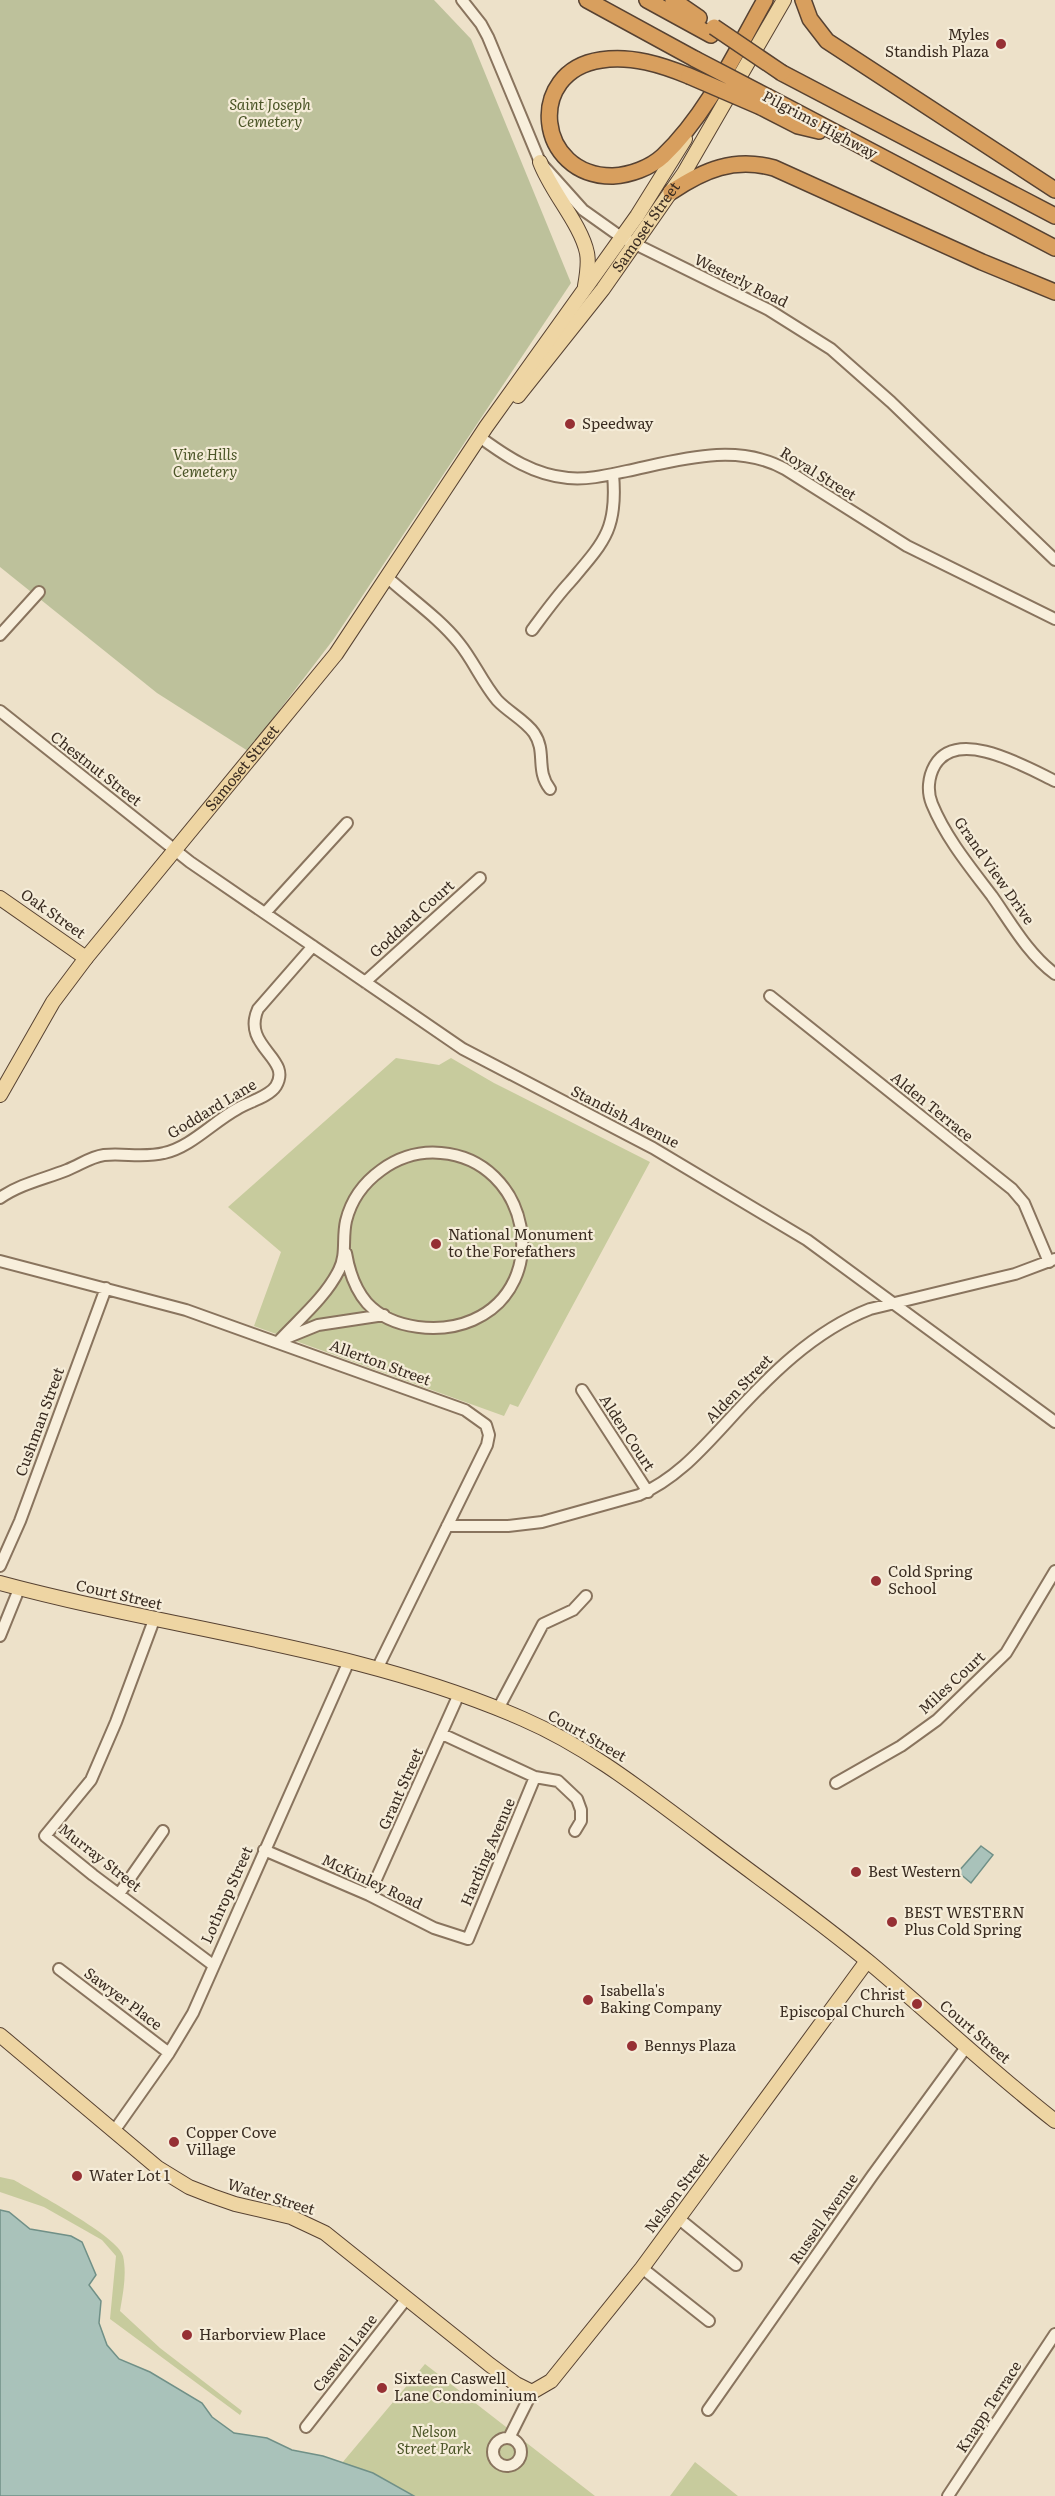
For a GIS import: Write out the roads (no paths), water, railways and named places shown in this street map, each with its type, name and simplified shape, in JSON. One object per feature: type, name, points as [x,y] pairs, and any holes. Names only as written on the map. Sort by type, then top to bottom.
[{"type":"highway","name":"Pilgrims Highway","points":[[586,0],[695,58],[765,102],[798,126],[840,136],[1055,248]]},
{"type":"highway","points":[[646,0],[712,31]]},
{"type":"highway","points":[[673,0],[712,31]]},
{"type":"highway","name":"Samoset Street","points":[[699,113],[765,0]]},
{"type":"highway","points":[[803,0],[810,19],[827,40],[1055,190]]},
{"type":"highway","name":"Pilgrims Highway","points":[[712,31],[782,73],[1055,216]]},
{"type":"highway","points":[[699,113],[662,157],[645,168],[603,176],[582,170],[562,154],[551,135],[549,115],[552,98],[565,76],[579,66],[600,60],[624,59],[658,65],[765,102]]},
{"type":"highway","points":[[671,192],[698,175],[716,168],[736,163],[759,164],[774,168],[982,262],[1055,292]]},
{"type":"main road","name":"Samoset Street","points":[[481,438],[491,430],[588,308],[671,192],[709,133],[784,0]]},
{"type":"main road","name":"Samoset Street","points":[[0,1095],[53,1002],[86,958],[336,654],[481,438],[486,427],[661,179],[699,113]]},
{"type":"main road","points":[[540,162],[547,180],[585,245],[588,261],[585,289]]},
{"type":"main road","name":"Oak Street","points":[[0,898],[86,958]]},
{"type":"main road","name":"Court Street","points":[[0,1584],[154,1620],[349,1661],[459,1694],[568,1740],[607,1765],[867,1961],[1055,2121]]},
{"type":"main road","name":"Nelson Street","points":[[532,2392],[551,2381],[642,2268],[867,1961]]},
{"type":"main road","name":"Water Street","points":[[0,2035],[158,2168],[189,2187],[235,2204],[291,2217],[325,2233],[516,2384],[532,2392]]},
{"type":"street","name":"Westerly Road","points":[[462,0],[488,37],[540,162],[583,210],[621,237],[768,310],[831,349],[891,402],[1055,560]]},
{"type":"street","name":"Royal Street","points":[[481,438],[520,464],[544,474],[579,478],[713,456],[747,454],[765,459],[785,469],[907,546],[1055,619]]},
{"type":"street","points":[[532,630],[591,559],[605,538],[614,513],[613,474]]},
{"type":"street","points":[[388,578],[447,630],[459,643],[496,698],[534,732],[542,754],[540,769],[543,781],[550,789]]},
{"type":"street","points":[[0,634],[39,592]]},
{"type":"street","name":"Chestnut Street","points":[[0,711],[174,850]]},
{"type":"street","name":"Grand View Drive","points":[[1055,781],[993,753],[966,748],[956,749],[937,762],[929,782],[932,803],[945,830],[1030,950],[1055,974]]},
{"type":"street","points":[[265,913],[347,823]]},
{"type":"street","name":"Standish Avenue","points":[[174,850],[463,1049],[653,1148],[807,1240],[1055,1422]]},
{"type":"street","name":"Goddard Court","points":[[365,982],[480,878]]},
{"type":"street","name":"Goddard Lane","points":[[0,1198],[26,1183],[69,1169],[95,1156],[150,1155],[174,1150],[225,1116],[273,1090],[277,1085],[280,1072],[257,1036],[253,1027],[254,1018],[258,1009],[313,946]]},
{"type":"street","name":"Alden Terrace","points":[[770,996],[1012,1189],[1023,1203],[1052,1260]]},
{"type":"street","points":[[424,1152],[459,1156],[492,1174],[504,1185],[521,1223],[522,1254],[511,1284],[490,1311],[460,1325],[413,1326],[384,1315],[366,1301],[357,1287],[349,1271],[346,1253],[344,1243],[346,1222],[361,1188],[375,1174],[406,1157],[424,1152]]},
{"type":"street","points":[[278,1342],[322,1296],[334,1280],[346,1253]]},
{"type":"street","name":"Alden Street","points":[[447,1526],[508,1526],[542,1522],[621,1502],[648,1492],[688,1463],[790,1359],[820,1335],[848,1317],[1015,1274],[1052,1260]]},
{"type":"street","name":"Allerton Street","points":[[0,1262],[186,1310],[465,1410],[486,1425],[489,1435],[487,1445],[377,1669]]},
{"type":"street","name":"Cushman Street","points":[[0,1566],[20,1521],[106,1288]]},
{"type":"street","points":[[278,1342],[300,1330],[318,1325],[384,1315]]},
{"type":"street","name":"Alden Court","points":[[582,1390],[648,1492]]},
{"type":"street","name":"Miles Court","points":[[836,1783],[901,1746],[937,1720],[1006,1653],[1055,1571]]},
{"type":"street","points":[[0,1636],[19,1589]]},
{"type":"street","points":[[498,1709],[543,1624],[573,1610],[586,1596]]},
{"type":"street","name":"Murray Street","points":[[154,1620],[116,1722],[91,1780],[45,1836],[213,1965]]},
{"type":"street","name":"Lothrop Street","points":[[114,2131],[170,2053],[192,2013],[349,1661]]},
{"type":"street","name":"Grant Street","points":[[369,1895],[459,1694]]},
{"type":"street","points":[[442,1734],[535,1777],[558,1781],[577,1799],[581,1810],[581,1821],[575,1831]]},
{"type":"street","name":"Harding Avenue","points":[[468,1939],[535,1777]]},
{"type":"street","points":[[118,1894],[163,1830]]},
{"type":"street","name":"McKinley Road","points":[[264,1850],[369,1895],[434,1928],[468,1939]]},
{"type":"street","name":"Sawyer Place","points":[[59,1969],[170,2053]]},
{"type":"street","name":"Russell Avenue","points":[[708,2410],[872,2176],[967,2046]]},
{"type":"street","points":[[678,2218],[736,2265]]},
{"type":"street","points":[[642,2268],[709,2321]]},
{"type":"street","name":"Caswell Lane","points":[[306,2427],[407,2298]]},
{"type":"street","name":"Knapp Terrace","points":[[948,2496],[1055,2334]]},
{"type":"street","name":"Nelson Street","points":[[509,2438],[532,2392]]},
{"type":"water","points":[[981,1846],[993,1855],[971,1883],[958,1872]]},
{"type":"water","points":[[0,2210],[9,2212],[30,2229],[71,2236],[82,2242],[96,2275],[89,2285],[101,2301],[99,2323],[107,2345],[119,2359],[150,2372],[202,2403],[212,2417],[234,2433],[267,2438],[292,2450],[323,2456],[373,2473],[414,2496],[0,2496]]},
{"type":"place","name":"Myles Standish Plaza","points":[[1001,44]]},
{"type":"place","name":"Speedway","points":[[570,424]]},
{"type":"place","name":"National Monument to the Forefathers","points":[[436,1244]]},
{"type":"place","name":"Cold Spring School","points":[[876,1581]]},
{"type":"place","name":"Best Western","points":[[856,1872]]},
{"type":"place","name":"BEST WESTERN Plus Cold Spring","points":[[892,1922]]},
{"type":"place","name":"Isabella's Baking Company","points":[[588,2000]]},
{"type":"place","name":"Christ Episcopal Church","points":[[917,2004]]},
{"type":"place","name":"Bennys Plaza","points":[[632,2046]]},
{"type":"place","name":"Copper Cove Village","points":[[174,2142]]},
{"type":"place","name":"Water Lot 1","points":[[77,2176]]},
{"type":"place","name":"Harborview Place","points":[[187,2335]]},
{"type":"place","name":"Sixteen Caswell Lane Condominium","points":[[382,2388]]},
{"type":"park label","name":"Saint Joseph Cemetery","points":[[270,114]]},
{"type":"park label","name":"Vine Hills Cemetery","points":[[205,464]]},
{"type":"park label","name":"Nelson Street Park","points":[[434,2440]]}]
